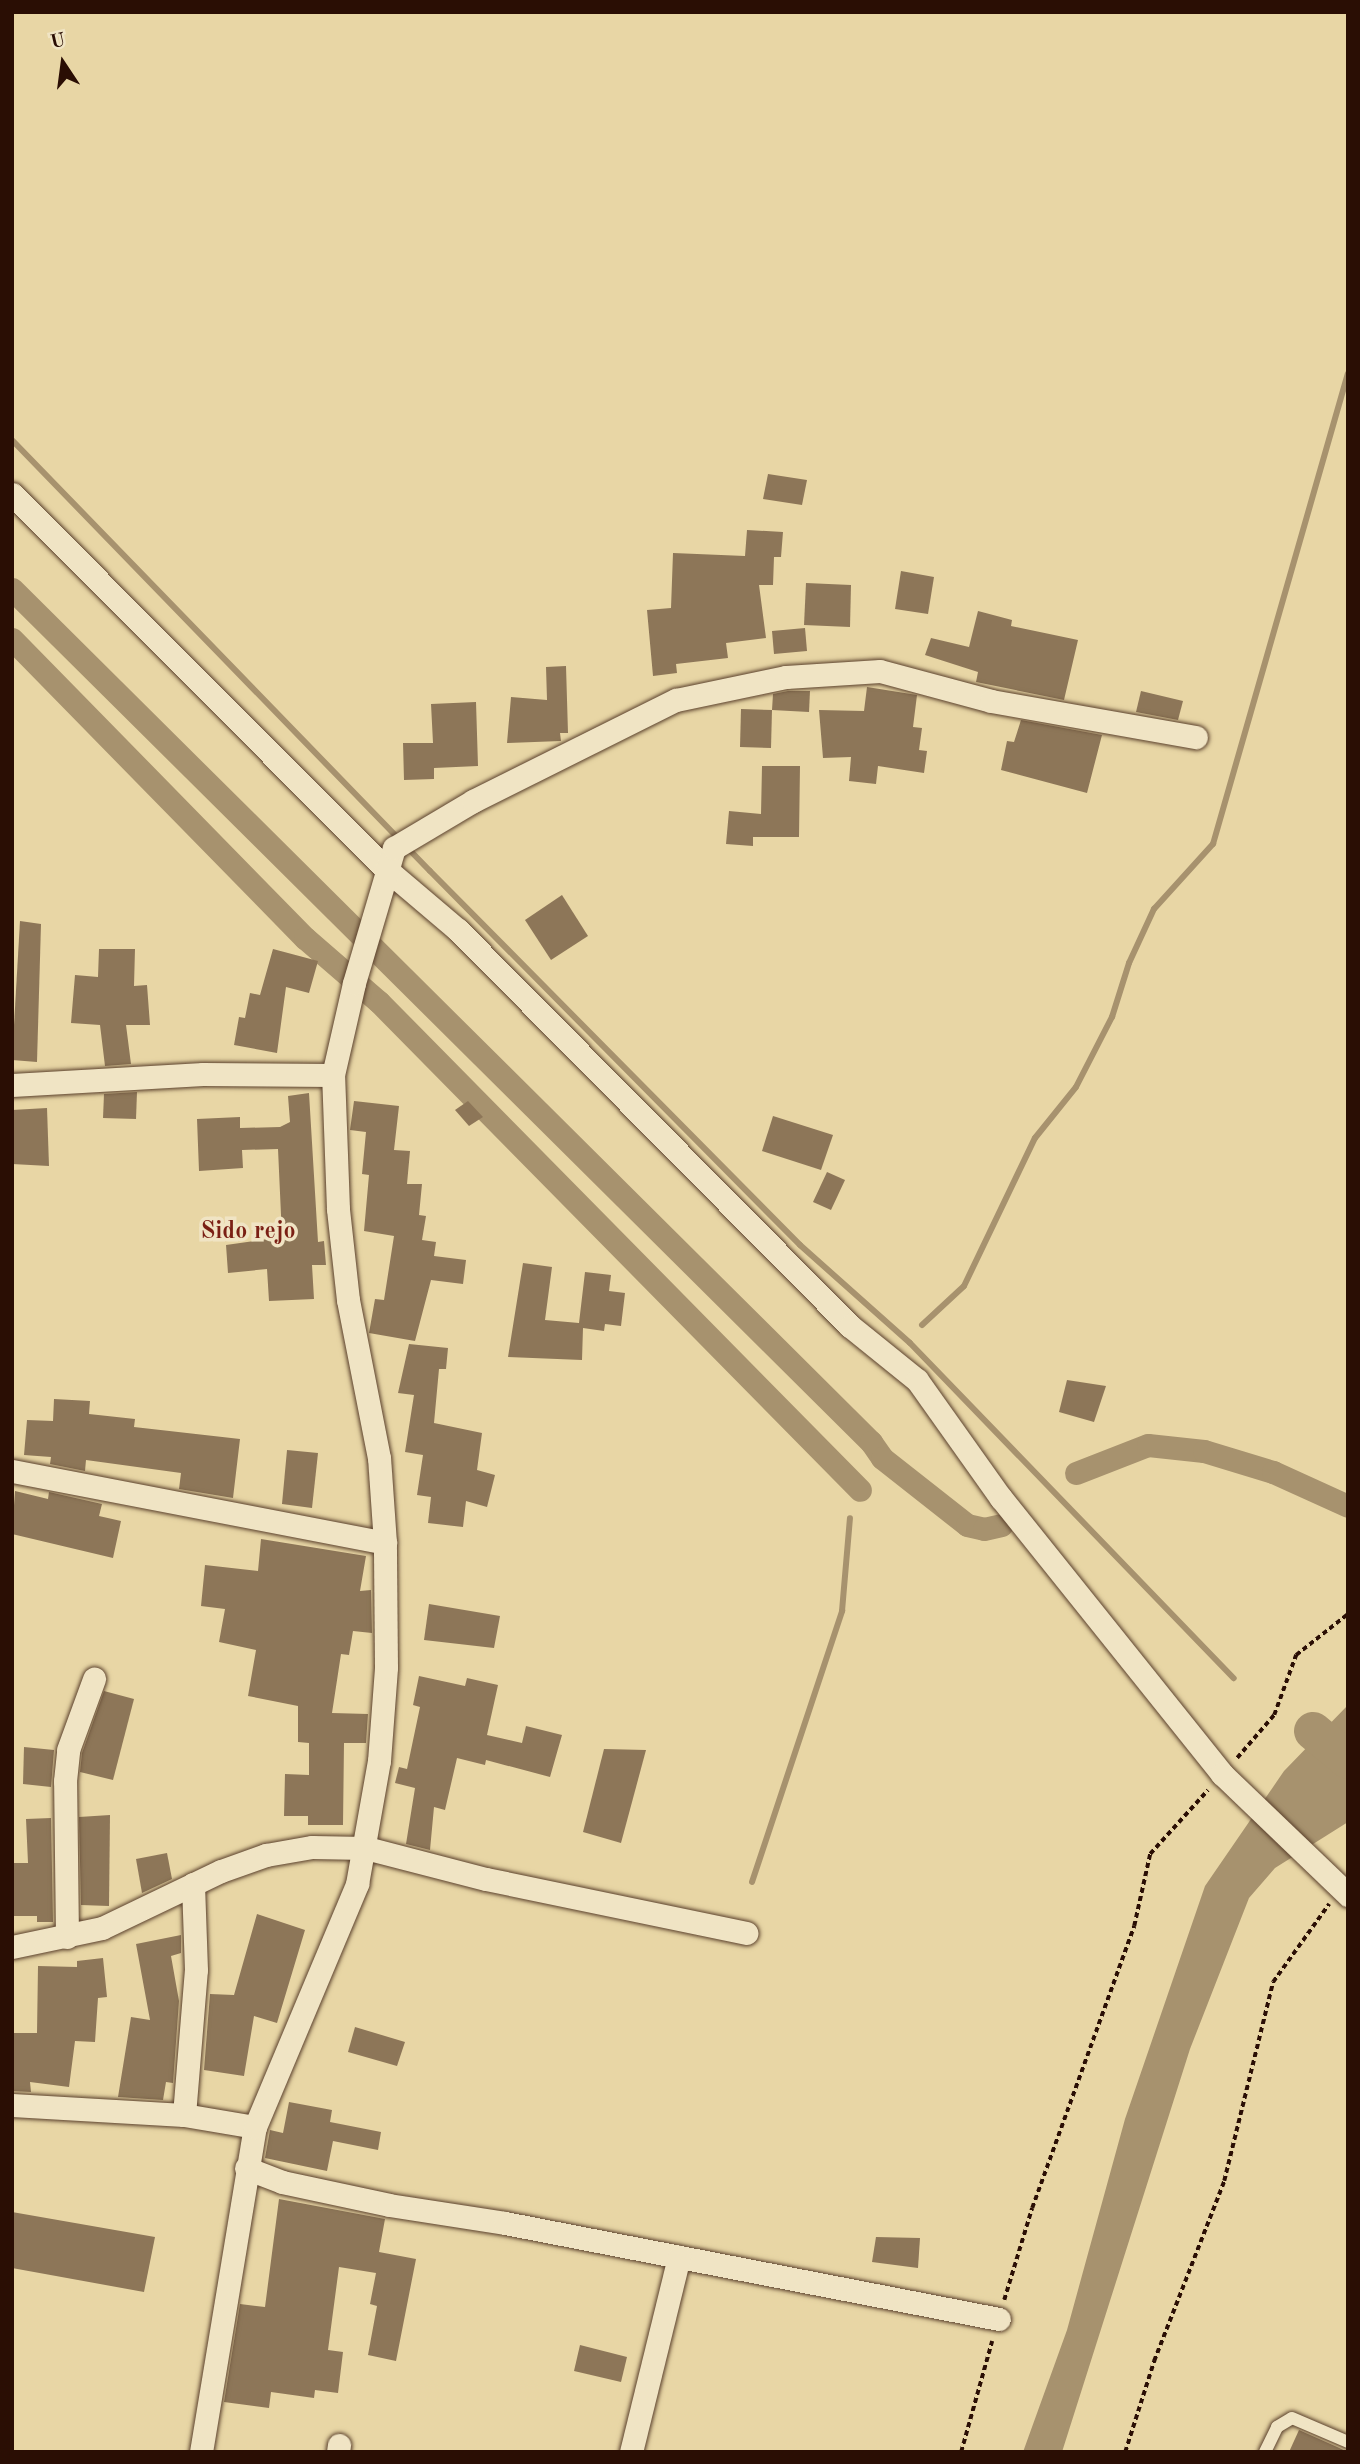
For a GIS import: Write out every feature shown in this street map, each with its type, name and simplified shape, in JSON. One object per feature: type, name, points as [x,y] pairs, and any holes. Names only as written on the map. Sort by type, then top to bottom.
[{"type":"street","points":[[12,494],[390,859],[850,1325],[917,1380],[1036,1543],[1119,1639],[1222,1774],[1340,1885]]},
{"type":"street","points":[[201,2452],[226,2315],[246,2168],[255,2127],[319,1983],[358,1884],[366,1848],[386,1667],[385,1543],[379,1458],[348,1300],[333,1075],[354,983],[390,859],[414,832],[676,700],[786,677],[880,671],[991,701],[1196,737]]},
{"type":"street","points":[[12,1085],[203,1074],[333,1075]]},
{"type":"street","points":[[12,1471],[385,1543]]},
{"type":"street","points":[[67,1937],[65,1781],[68,1750],[94,1679]]},
{"type":"street","points":[[12,1947],[67,1937],[135,1916],[193,1884],[266,1855],[312,1847],[366,1848],[486,1879],[746,1933]]},
{"type":"street","points":[[184,2115],[197,1970],[193,1884]]},
{"type":"street","points":[[12,2105],[184,2115],[255,2127]]},
{"type":"street","points":[[246,2168],[282,2182],[389,2204],[679,2256],[999,2319]]},
{"type":"street","points":[[631,2452],[679,2256]]},
{"type":"lane","points":[[1265,2452],[1277,2427],[1292,2418],[1348,2442]]},
{"type":"path","points":[[961,2452],[1032,2208],[1134,1926],[1150,1854],[1274,1715],[1296,1655],[1348,1614]]},
{"type":"path","points":[[1125,2452],[1154,2361],[1224,2181],[1273,1982],[1340,1885]]},
{"type":"shaded area","points":[[1348,1705],[1348,1822],[1275,1868],[1249,1898],[1190,2049],[1062,2452],[1023,2452],[1067,2330],[1125,2119],[1205,1886],[1284,1771]]},
{"type":"building","points":[[768,474],[807,480],[802,505],[763,499]]},
{"type":"building","points":[[747,530],[783,532],[781,557],[774,557],[773,585],[759,585],[766,638],[726,643],[728,658],[676,664],[677,673],[653,676],[647,610],[671,608],[673,553],[745,556]]},
{"type":"building","points":[[901,571],[934,577],[928,614],[895,609]]},
{"type":"building","points":[[806,583],[851,585],[850,627],[804,625]]},
{"type":"building","points":[[978,611],[1012,620],[1011,626],[1078,640],[1064,700],[976,682],[978,672],[925,655],[931,638],[969,647]]},
{"type":"building","points":[[805,628],[807,651],[774,654],[772,631]]},
{"type":"building","points":[[566,666],[568,733],[560,733],[561,741],[507,743],[511,697],[547,700],[546,667]]},
{"type":"building","points":[[867,687],[917,695],[913,727],[922,728],[919,750],[927,751],[924,773],[878,766],[876,784],[849,781],[851,757],[823,758],[819,710],[864,711]]},
{"type":"building","points":[[810,691],[809,712],[772,710],[773,694]]},
{"type":"building","points":[[1141,691],[1183,701],[1178,720],[1136,712]]},
{"type":"building","points":[[476,702],[478,766],[434,768],[434,779],[404,780],[403,743],[433,743],[431,704]]},
{"type":"building","points":[[741,709],[772,710],[771,748],[740,747]]},
{"type":"building","points":[[1021,720],[1102,735],[1087,793],[1001,770],[1007,741],[1014,742]]},
{"type":"building","points":[[762,766],[800,766],[799,837],[753,837],[753,846],[726,844],[729,811],[761,814]]},
{"type":"building","points":[[562,895],[588,936],[551,960],[525,920]]},
{"type":"building","points":[[20,921],[41,924],[37,1062],[12,1060]]},
{"type":"building","points":[[99,949],[135,949],[134,986],[147,985],[150,1025],[126,1025],[131,1064],[105,1066],[100,1025],[71,1023],[75,975],[98,977]]},
{"type":"building","points":[[273,949],[318,961],[309,993],[286,987],[277,1053],[234,1045],[239,1017],[245,1018],[250,993],[260,995]]},
{"type":"building","points":[[137,1092],[136,1119],[103,1118],[104,1094]]},
{"type":"building","points":[[309,1093],[318,1242],[324,1241],[326,1265],[312,1265],[314,1299],[269,1301],[267,1269],[228,1273],[226,1245],[282,1237],[278,1149],[242,1150],[243,1168],[199,1171],[197,1119],[240,1117],[240,1128],[280,1127],[290,1122],[288,1096]]},
{"type":"building","points":[[354,1101],[399,1106],[394,1150],[410,1151],[407,1184],[422,1184],[419,1215],[426,1216],[422,1240],[436,1242],[434,1256],[466,1260],[463,1284],[431,1280],[415,1341],[369,1333],[375,1299],[384,1300],[394,1236],[364,1231],[369,1175],[362,1174],[366,1132],[350,1130]]},
{"type":"building","points":[[468,1101],[483,1117],[469,1126],[455,1110]]},
{"type":"building","points":[[47,1108],[49,1166],[12,1164],[12,1110]]},
{"type":"building","points":[[773,1116],[833,1135],[821,1170],[762,1151]]},
{"type":"building","points":[[827,1172],[845,1180],[831,1210],[813,1202]]},
{"type":"building","points":[[523,1263],[552,1267],[545,1320],[579,1323],[585,1272],[611,1275],[609,1291],[625,1293],[621,1326],[605,1324],[604,1331],[583,1328],[582,1360],[508,1357]]},
{"type":"building","points":[[409,1344],[448,1348],[446,1369],[439,1369],[434,1423],[482,1433],[477,1470],[495,1475],[487,1507],[466,1501],[463,1527],[428,1523],[431,1497],[417,1495],[423,1455],[405,1452],[414,1395],[398,1393]]},
{"type":"building","points":[[1067,1380],[1106,1386],[1094,1422],[1059,1412]]},
{"type":"building","points":[[54,1399],[90,1401],[89,1414],[135,1419],[134,1427],[240,1439],[233,1498],[179,1489],[181,1473],[86,1460],[85,1471],[50,1464],[51,1457],[24,1455],[27,1420],[53,1421]]},
{"type":"building","points":[[287,1450],[318,1453],[312,1508],[282,1504]]},
{"type":"building","points":[[15,1491],[48,1499],[49,1492],[102,1504],[99,1516],[121,1521],[113,1558],[12,1534]]},
{"type":"building","points":[[261,1539],[366,1556],[360,1591],[371,1590],[372,1633],[353,1631],[349,1655],[341,1654],[332,1713],[368,1714],[366,1743],[344,1743],[343,1825],[308,1825],[308,1816],[284,1816],[285,1774],[309,1775],[309,1743],[298,1742],[298,1706],[248,1696],[256,1650],[219,1642],[225,1609],[201,1606],[205,1565],[258,1571]]},
{"type":"building","points":[[429,1604],[500,1616],[494,1648],[424,1640]]},
{"type":"building","points":[[419,1676],[465,1686],[467,1678],[498,1685],[487,1735],[522,1743],[526,1726],[562,1735],[550,1777],[486,1760],[485,1765],[457,1758],[445,1810],[434,1807],[430,1850],[406,1844],[415,1788],[395,1783],[399,1767],[407,1769],[420,1707],[413,1705]]},
{"type":"building","points":[[104,1691],[134,1699],[113,1780],[80,1772],[82,1753]]},
{"type":"building","points":[[24,1747],[54,1750],[51,1787],[23,1784]]},
{"type":"building","points":[[604,1749],[646,1750],[621,1843],[583,1832]]},
{"type":"building","points":[[110,1815],[109,1906],[81,1905],[79,1817]]},
{"type":"building","points":[[51,1818],[53,1922],[37,1922],[37,1916],[12,1916],[12,1863],[28,1863],[26,1819]]},
{"type":"building","points":[[167,1853],[172,1879],[142,1893],[136,1859]]},
{"type":"building","points":[[257,1914],[305,1930],[277,2023],[254,2016],[244,2076],[204,2070],[210,1994],[234,1995]]},
{"type":"building","points":[[181,1935],[181,1953],[171,1956],[179,2001],[173,2083],[166,2082],[163,2100],[118,2097],[131,2017],[150,2020],[136,1944]]},
{"type":"building","points":[[103,1958],[107,1997],[98,1998],[95,2042],[75,2041],[69,2087],[30,2082],[31,2092],[12,2091],[12,2033],[37,2033],[38,1966],[77,1967],[77,1961]]},
{"type":"building","points":[[355,2027],[405,2042],[397,2066],[348,2052]]},
{"type":"building","points":[[289,2102],[332,2110],[330,2122],[381,2132],[378,2150],[333,2141],[327,2171],[265,2158],[270,2130],[283,2133]]},
{"type":"building","points":[[279,2199],[385,2219],[379,2252],[416,2259],[396,2361],[368,2355],[377,2306],[370,2304],[376,2273],[339,2267],[328,2350],[343,2352],[338,2393],[315,2390],[314,2398],[271,2392],[269,2408],[224,2402],[240,2304],[265,2307]]},
{"type":"building","points":[[12,2212],[155,2237],[144,2292],[12,2268]]},
{"type":"building","points":[[876,2237],[920,2238],[918,2268],[872,2262]]},
{"type":"building","points":[[580,2345],[627,2357],[621,2382],[574,2371]]},
{"type":"building","points":[[1299,2430],[1335,2446],[1348,2452],[1289,2452]]},
{"type":"waterway","points":[[922,1325],[964,1286],[1035,1138],[1076,1087],[1112,1017],[1129,963],[1154,909],[1213,844],[1348,374]]},
{"type":"waterway","points":[[12,440],[430,871],[800,1245],[910,1343],[1234,1678]]},
{"type":"waterway","points":[[12,589],[871,1442],[882,1458],[967,1525],[984,1529],[1002,1525]]},
{"type":"waterway","points":[[12,639],[305,938],[379,1002],[860,1490]]},
{"type":"waterway","points":[[1076,1473],[1148,1445],[1204,1451],[1273,1472],[1348,1506]]},
{"type":"waterway","points":[[752,1882],[842,1611],[850,1518]]},
{"type":"waterway","points":[[1313,1731],[1348,1760]]},
{"type":"district","name":"Sido rejo","points":[[248,1233]]}]
